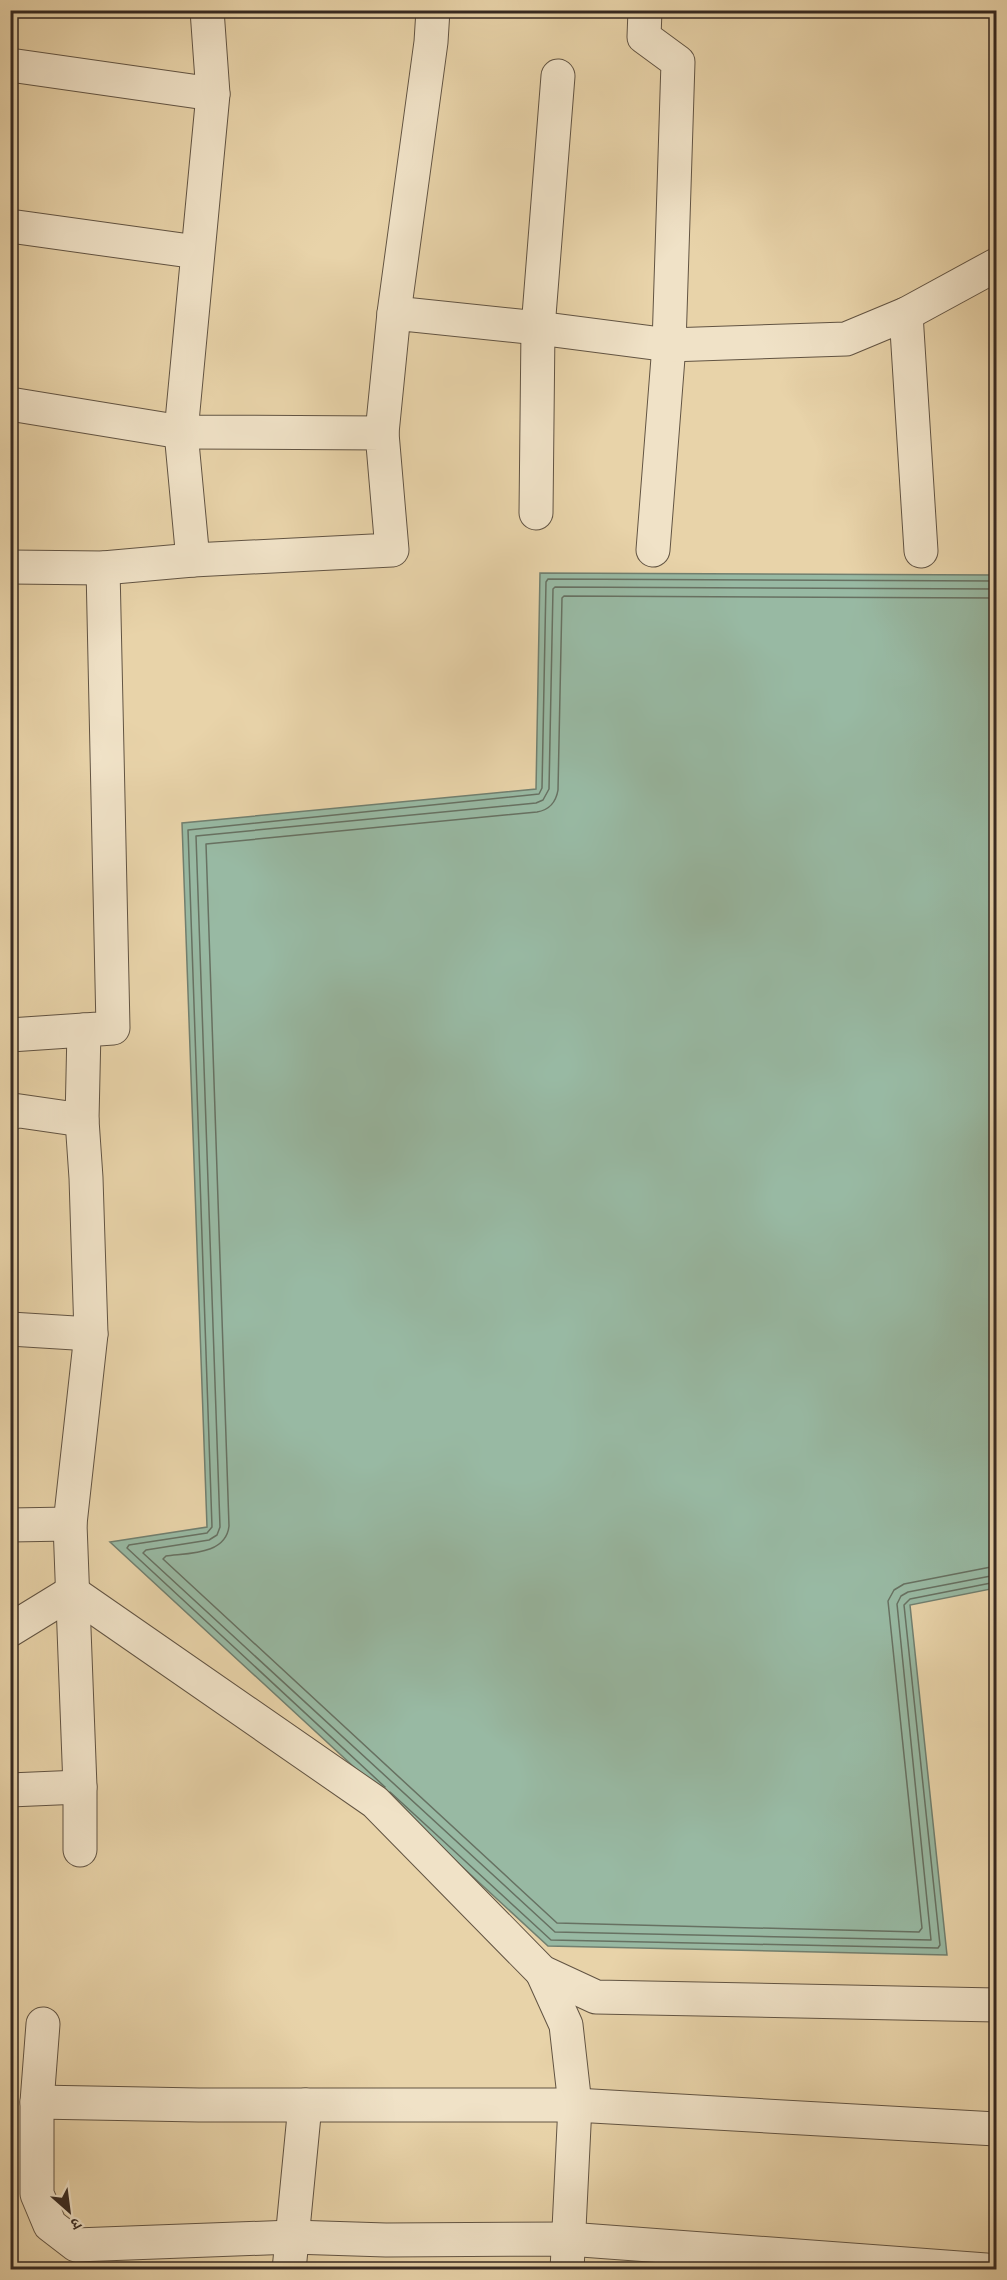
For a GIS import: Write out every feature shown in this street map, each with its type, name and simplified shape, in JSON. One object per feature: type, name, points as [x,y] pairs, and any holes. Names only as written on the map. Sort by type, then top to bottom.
[{"type":"street","points":[[193,560],[181,432],[213,94],[207,10]]},
{"type":"street","points":[[10,567],[103,568],[193,560],[392,550],[382,432],[394,313],[431,42],[433,10]]},
{"type":"street","points":[[645,10],[644,37],[678,62],[669,345],[653,550]]},
{"type":"street","points":[[10,65],[213,94]]},
{"type":"street","points":[[536,513],[538,328],[558,76]]},
{"type":"street","points":[[10,226],[197,252]]},
{"type":"street","points":[[394,313],[669,345],[846,339],[906,315],[996,266]]},
{"type":"street","points":[[906,315],[921,552]]},
{"type":"street","points":[[10,404],[181,432],[382,432]]},
{"type":"street","points":[[10,1035],[113,1028],[103,568]]},
{"type":"street","points":[[80,1850],[80,1787],[70,1524],[91,1334],[82,1120],[84,1030]]},
{"type":"street","points":[[10,1114],[13,1110],[82,1120]]},
{"type":"street","points":[[10,1329],[91,1334]]},
{"type":"street","points":[[10,1526],[70,1524]]},
{"type":"street","points":[[10,1630],[72,1592]]},
{"type":"street","points":[[72,1592],[375,1802],[543,1972],[596,1997],[996,2005]]},
{"type":"street","points":[[10,1790],[80,1787]]},
{"type":"street","points":[[543,1972],[566,2025],[575,2105],[567,2254]]},
{"type":"street","points":[[43,2024],[37,2102],[37,2194],[51,2225],[76,2245],[292,2236],[567,2254],[986,2270]]},
{"type":"street","points":[[37,2102],[575,2105],[996,2128]]},
{"type":"street","points":[[289,2270],[305,2105]]},
{"type":"water","points":[[540,573],[996,575],[996,1588],[910,1605],[947,1955],[548,1946],[110,1542],[207,1527],[182,823],[536,789]]}]
